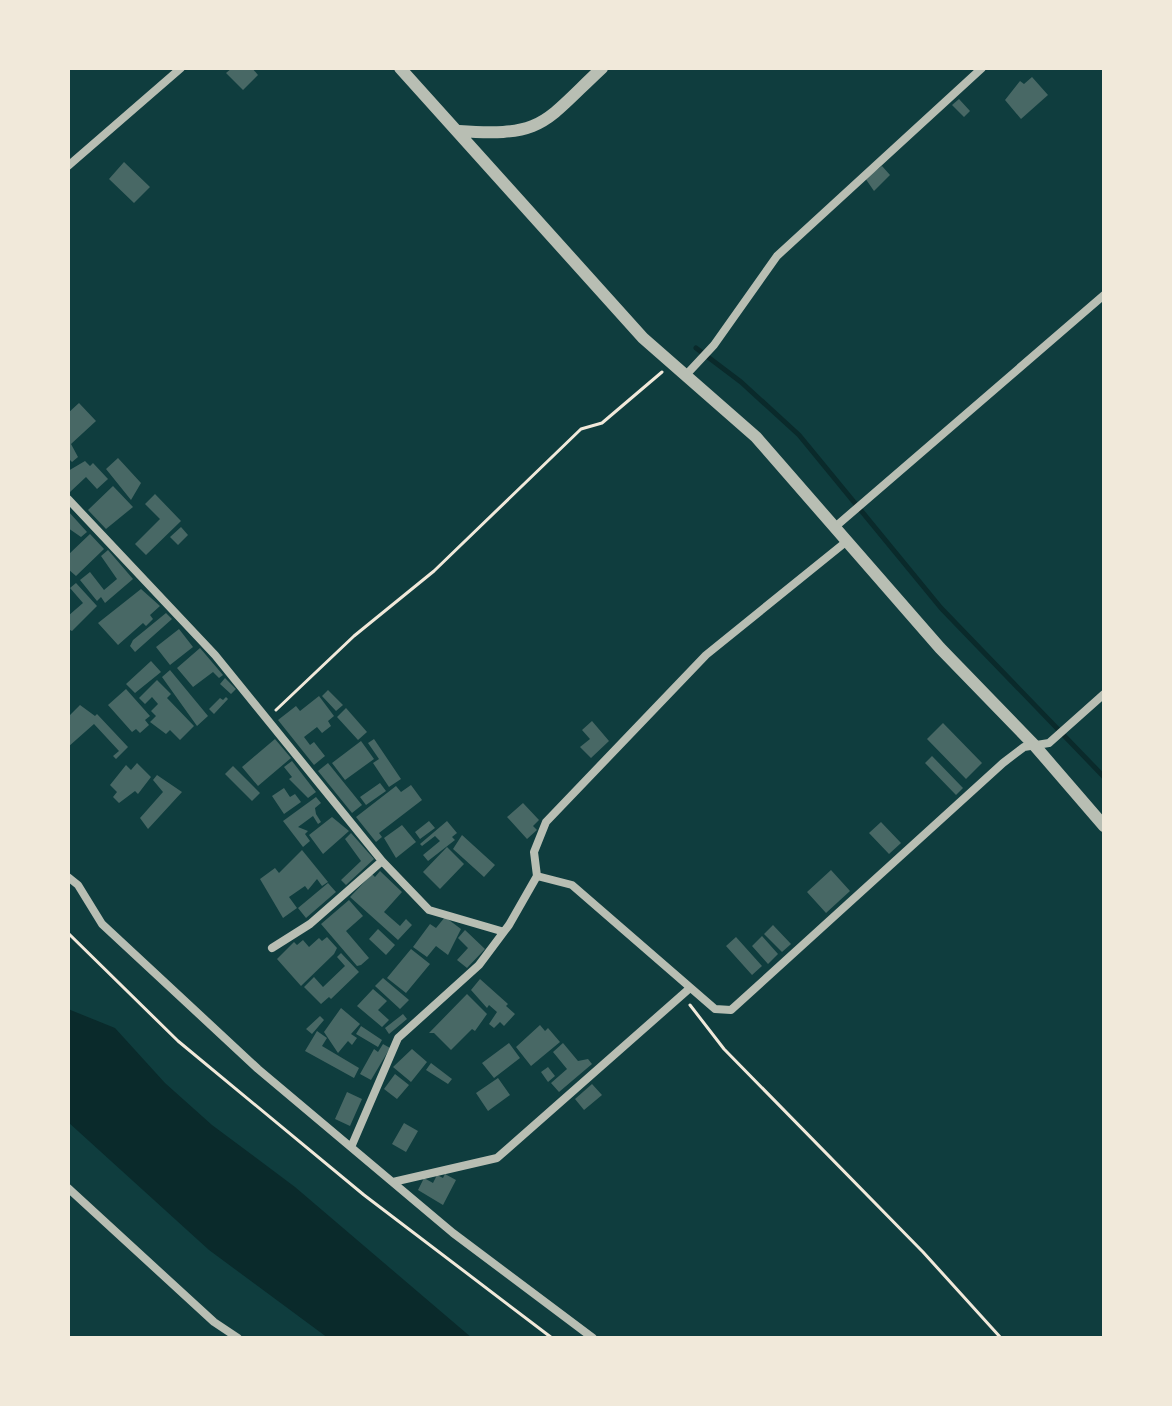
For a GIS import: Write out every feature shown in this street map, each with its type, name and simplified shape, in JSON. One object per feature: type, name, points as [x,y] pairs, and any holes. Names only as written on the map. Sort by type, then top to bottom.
[{"type":"street","points":[[68,166],[181,68]]},
{"type":"street","points":[[400,68],[595,286],[669,363],[756,437],[940,648],[1035,746],[1104,826]]},
{"type":"street","points":[[459,131],[526,131],[544,122],[602,68]]},
{"type":"street","points":[[685,376],[714,345],[777,256],[982,68]]},
{"type":"street","points":[[835,527],[1104,295]]},
{"type":"street","points":[[68,499],[215,655],[382,861],[429,910],[501,931]]},
{"type":"street","points":[[352,1145],[398,1038],[479,965],[501,931],[509,925],[537,876],[534,852],[546,822],[706,655],[847,541]]},
{"type":"street","points":[[537,876],[572,885],[715,1009],[731,1010],[1003,763],[1024,747],[1049,743],[1104,694]]},
{"type":"street","points":[[272,948],[310,924],[382,861]]},
{"type":"street","points":[[68,877],[78,885],[102,924],[258,1069],[453,1233],[593,1338]]},
{"type":"street","points":[[393,1182],[497,1158],[690,988]]},
{"type":"street","points":[[68,1188],[214,1322],[238,1338]]},
{"type":"path","points":[[265,720],[354,636],[434,571],[581,429],[602,423],[669,363]]},
{"type":"path","points":[[68,933],[178,1041],[364,1195],[552,1338]]},
{"type":"path","points":[[690,988],[690,1009],[724,1049],[923,1252],[1001,1338]]},
{"type":"water","points":[[68,1009],[115,1028],[165,1083],[212,1125],[295,1187],[472,1338],[328,1338],[209,1250],[68,1122]]},
{"type":"building","points":[[232,68],[252,68],[258,75],[243,90],[226,73]]},
{"type":"building","points":[[1032,77],[1048,95],[1021,119],[1005,100],[1020,81],[1024,84]]},
{"type":"building","points":[[959,99],[970,111],[964,117],[952,105]]},
{"type":"building","points":[[124,162],[150,187],[134,203],[109,179]]},
{"type":"building","points":[[882,166],[890,175],[874,191],[865,178]]},
{"type":"building","points":[[79,403],[96,421],[71,444],[78,457],[72,462],[68,458],[68,413]]},
{"type":"building","points":[[118,458],[141,483],[131,500],[106,469]]},
{"type":"building","points":[[85,461],[90,466],[93,463],[108,479],[97,489],[86,477],[70,492],[68,471]]},
{"type":"building","points":[[113,486],[133,507],[106,529],[88,510]]},
{"type":"building","points":[[155,494],[181,521],[146,555],[135,544],[160,519],[145,504]]},
{"type":"building","points":[[68,511],[87,532],[81,537],[68,528]]},
{"type":"building","points":[[181,527],[188,535],[178,545],[170,537]]},
{"type":"building","points":[[90,534],[104,549],[76,576],[68,569],[68,555]]},
{"type":"building","points":[[108,550],[133,579],[105,603],[101,597],[97,601],[80,580],[90,572],[104,590],[117,579],[101,556]]},
{"type":"building","points":[[76,583],[97,606],[72,631],[68,629],[68,616],[83,603],[70,588]]},
{"type":"building","points":[[141,589],[160,606],[150,615],[153,619],[146,626],[143,623],[118,645],[98,623]]},
{"type":"building","points":[[166,613],[172,619],[135,652],[130,646],[133,640]]},
{"type":"building","points":[[179,629],[193,647],[170,665],[156,647]]},
{"type":"building","points":[[200,648],[223,675],[219,678],[213,672],[193,687],[177,668]]},
{"type":"building","points":[[151,661],[161,672],[135,693],[126,684]]},
{"type":"building","points":[[170,670],[208,716],[197,726],[162,677]]},
{"type":"building","points":[[225,678],[236,689],[231,694],[220,684]]},
{"type":"building","points":[[157,680],[171,694],[167,698],[194,726],[180,740],[170,730],[166,734],[150,722],[156,716],[151,711],[158,704],[152,697],[145,704],[139,698]]},
{"type":"building","points":[[126,689],[150,716],[145,720],[149,725],[140,733],[136,729],[132,732],[108,705]]},
{"type":"building","points":[[328,690],[343,705],[336,711],[322,696]]},
{"type":"building","points":[[319,696],[334,716],[328,721],[331,726],[322,733],[317,727],[304,737],[310,745],[314,742],[325,756],[314,765],[278,720],[296,706],[300,711]]},
{"type":"building","points":[[220,698],[223,700],[228,699],[214,714],[209,709]]},
{"type":"building","points":[[80,705],[95,716],[97,714],[128,747],[116,759],[113,756],[119,751],[94,724],[68,747],[68,717]]},
{"type":"building","points":[[346,708],[367,732],[358,740],[337,717]]},
{"type":"building","points":[[592,721],[609,741],[591,758],[580,747],[590,739],[582,730]]},
{"type":"building","points":[[943,723],[982,763],[966,779],[927,739]]},
{"type":"building","points":[[275,739],[291,758],[258,786],[242,767]]},
{"type":"building","points":[[374,739],[401,779],[389,787],[373,763],[379,759],[368,743]]},
{"type":"building","points":[[361,741],[374,759],[345,780],[332,763]]},
{"type":"building","points":[[932,756],[963,788],[956,795],[925,763]]},
{"type":"building","points":[[292,761],[316,792],[308,798],[289,779],[292,777],[284,767]]},
{"type":"building","points":[[137,763],[151,777],[138,794],[135,791],[119,803],[113,797],[117,792],[110,785],[126,765],[131,770]]},
{"type":"building","points":[[328,763],[362,805],[352,813],[318,771]]},
{"type":"building","points":[[233,766],[260,793],[252,801],[225,774]]},
{"type":"building","points":[[157,775],[182,792],[148,829],[140,818],[163,792],[153,780]]},
{"type":"building","points":[[380,783],[386,791],[366,805],[360,797]]},
{"type":"building","points":[[411,785],[422,800],[379,833],[382,837],[376,842],[356,817],[396,786],[401,792]]},
{"type":"building","points":[[284,788],[290,797],[295,794],[301,802],[284,814],[272,796]]},
{"type":"building","points":[[316,797],[321,803],[315,808],[321,822],[318,824],[313,816],[298,827],[308,831],[305,834],[310,841],[303,847],[283,821]]},
{"type":"building","points":[[523,803],[539,820],[533,826],[537,830],[527,839],[507,817]]},
{"type":"building","points":[[332,817],[349,831],[323,854],[309,835]]},
{"type":"building","points":[[429,821],[435,828],[420,839],[415,832]]},
{"type":"building","points":[[447,821],[457,833],[452,837],[455,840],[428,861],[423,855],[440,841],[435,836],[422,846],[420,844]]},
{"type":"building","points":[[881,822],[901,843],[889,854],[869,833]]},
{"type":"building","points":[[402,825],[416,842],[396,858],[384,838]]},
{"type":"building","points":[[351,833],[374,859],[346,885],[341,880],[361,861],[345,839]]},
{"type":"building","points":[[462,835],[495,865],[484,877],[453,849]]},
{"type":"building","points":[[447,847],[464,864],[440,889],[423,872]]},
{"type":"building","points":[[302,850],[328,882],[322,886],[317,879],[308,890],[305,886],[289,897],[297,908],[283,918],[260,879],[275,868],[279,873]]},
{"type":"building","points":[[831,870],[850,891],[826,913],[807,892]]},
{"type":"building","points":[[380,871],[402,892],[384,912],[400,926],[406,919],[412,925],[398,940],[350,897],[372,874],[375,877]]},
{"type":"building","points":[[328,883],[336,892],[306,918],[298,908]]},
{"type":"building","points":[[349,900],[363,916],[346,931],[369,958],[357,966],[321,924]]},
{"type":"building","points":[[445,917],[461,929],[448,955],[436,946],[427,957],[413,947],[430,924],[436,928]]},
{"type":"building","points":[[773,925],[791,944],[782,952],[764,934]]},
{"type":"building","points":[[378,929],[395,945],[386,955],[369,939]]},
{"type":"building","points":[[465,930],[485,949],[467,968],[457,960],[468,948],[458,938]]},
{"type":"building","points":[[762,936],[778,954],[768,964],[752,946]]},
{"type":"building","points":[[327,937],[337,948],[334,954],[301,986],[277,959],[294,942],[297,945],[303,940],[309,947],[319,938],[322,941]]},
{"type":"building","points":[[736,937],[762,966],[752,975],[726,946]]},
{"type":"building","points":[[411,949],[430,964],[406,993],[387,978]]},
{"type":"building","points":[[341,953],[359,972],[331,999],[329,997],[321,1004],[304,987],[314,977],[323,987],[345,966],[337,957]]},
{"type":"building","points":[[383,978],[409,1000],[400,1009],[375,986]]},
{"type":"building","points":[[480,979],[515,1014],[504,1026],[500,1022],[494,1028],[489,1024],[497,1012],[489,1005],[487,1008],[471,990]]},
{"type":"building","points":[[373,989],[387,1001],[378,1010],[389,1020],[382,1027],[357,1006]]},
{"type":"building","points":[[467,994],[487,1014],[475,1031],[472,1029],[451,1050],[434,1033],[429,1033]]},
{"type":"building","points":[[341,1008],[360,1024],[351,1034],[357,1038],[352,1045],[348,1041],[338,1053],[324,1032]]},
{"type":"building","points":[[403,1014],[407,1019],[389,1034],[385,1028]]},
{"type":"building","points":[[320,1016],[324,1020],[312,1034],[306,1029]]},
{"type":"building","points":[[540,1025],[545,1031],[548,1028],[560,1042],[531,1066],[516,1047]]},
{"type":"building","points":[[361,1026],[382,1040],[378,1047],[356,1034]]},
{"type":"building","points":[[317,1031],[327,1038],[322,1046],[359,1068],[354,1078],[305,1051]]},
{"type":"building","points":[[509,1043],[520,1058],[494,1078],[482,1063]]},
{"type":"building","points":[[563,1043],[578,1061],[588,1059],[592,1064],[559,1092],[551,1083],[567,1069],[553,1052]]},
{"type":"building","points":[[383,1044],[390,1048],[371,1080],[360,1074],[374,1049],[378,1052]]},
{"type":"building","points":[[412,1049],[427,1062],[411,1082],[393,1067]]},
{"type":"building","points":[[431,1063],[452,1079],[448,1084],[426,1070]]},
{"type":"building","points":[[548,1067],[555,1076],[548,1082],[541,1072]]},
{"type":"building","points":[[395,1074],[409,1085],[397,1099],[384,1089]]},
{"type":"building","points":[[498,1078],[510,1095],[488,1111],[476,1093]]},
{"type":"building","points":[[592,1084],[602,1095],[584,1110],[575,1099]]},
{"type":"building","points":[[347,1092],[362,1099],[350,1126],[335,1119]]},
{"type":"building","points":[[404,1123],[418,1131],[406,1152],[392,1144]]},
{"type":"building","points":[[445,1174],[456,1180],[443,1205],[418,1190],[424,1178],[433,1183],[437,1175],[443,1178]]},
{"type":"waterway","points":[[696,348],[741,382],[799,435],[941,608],[1104,777]]}]
